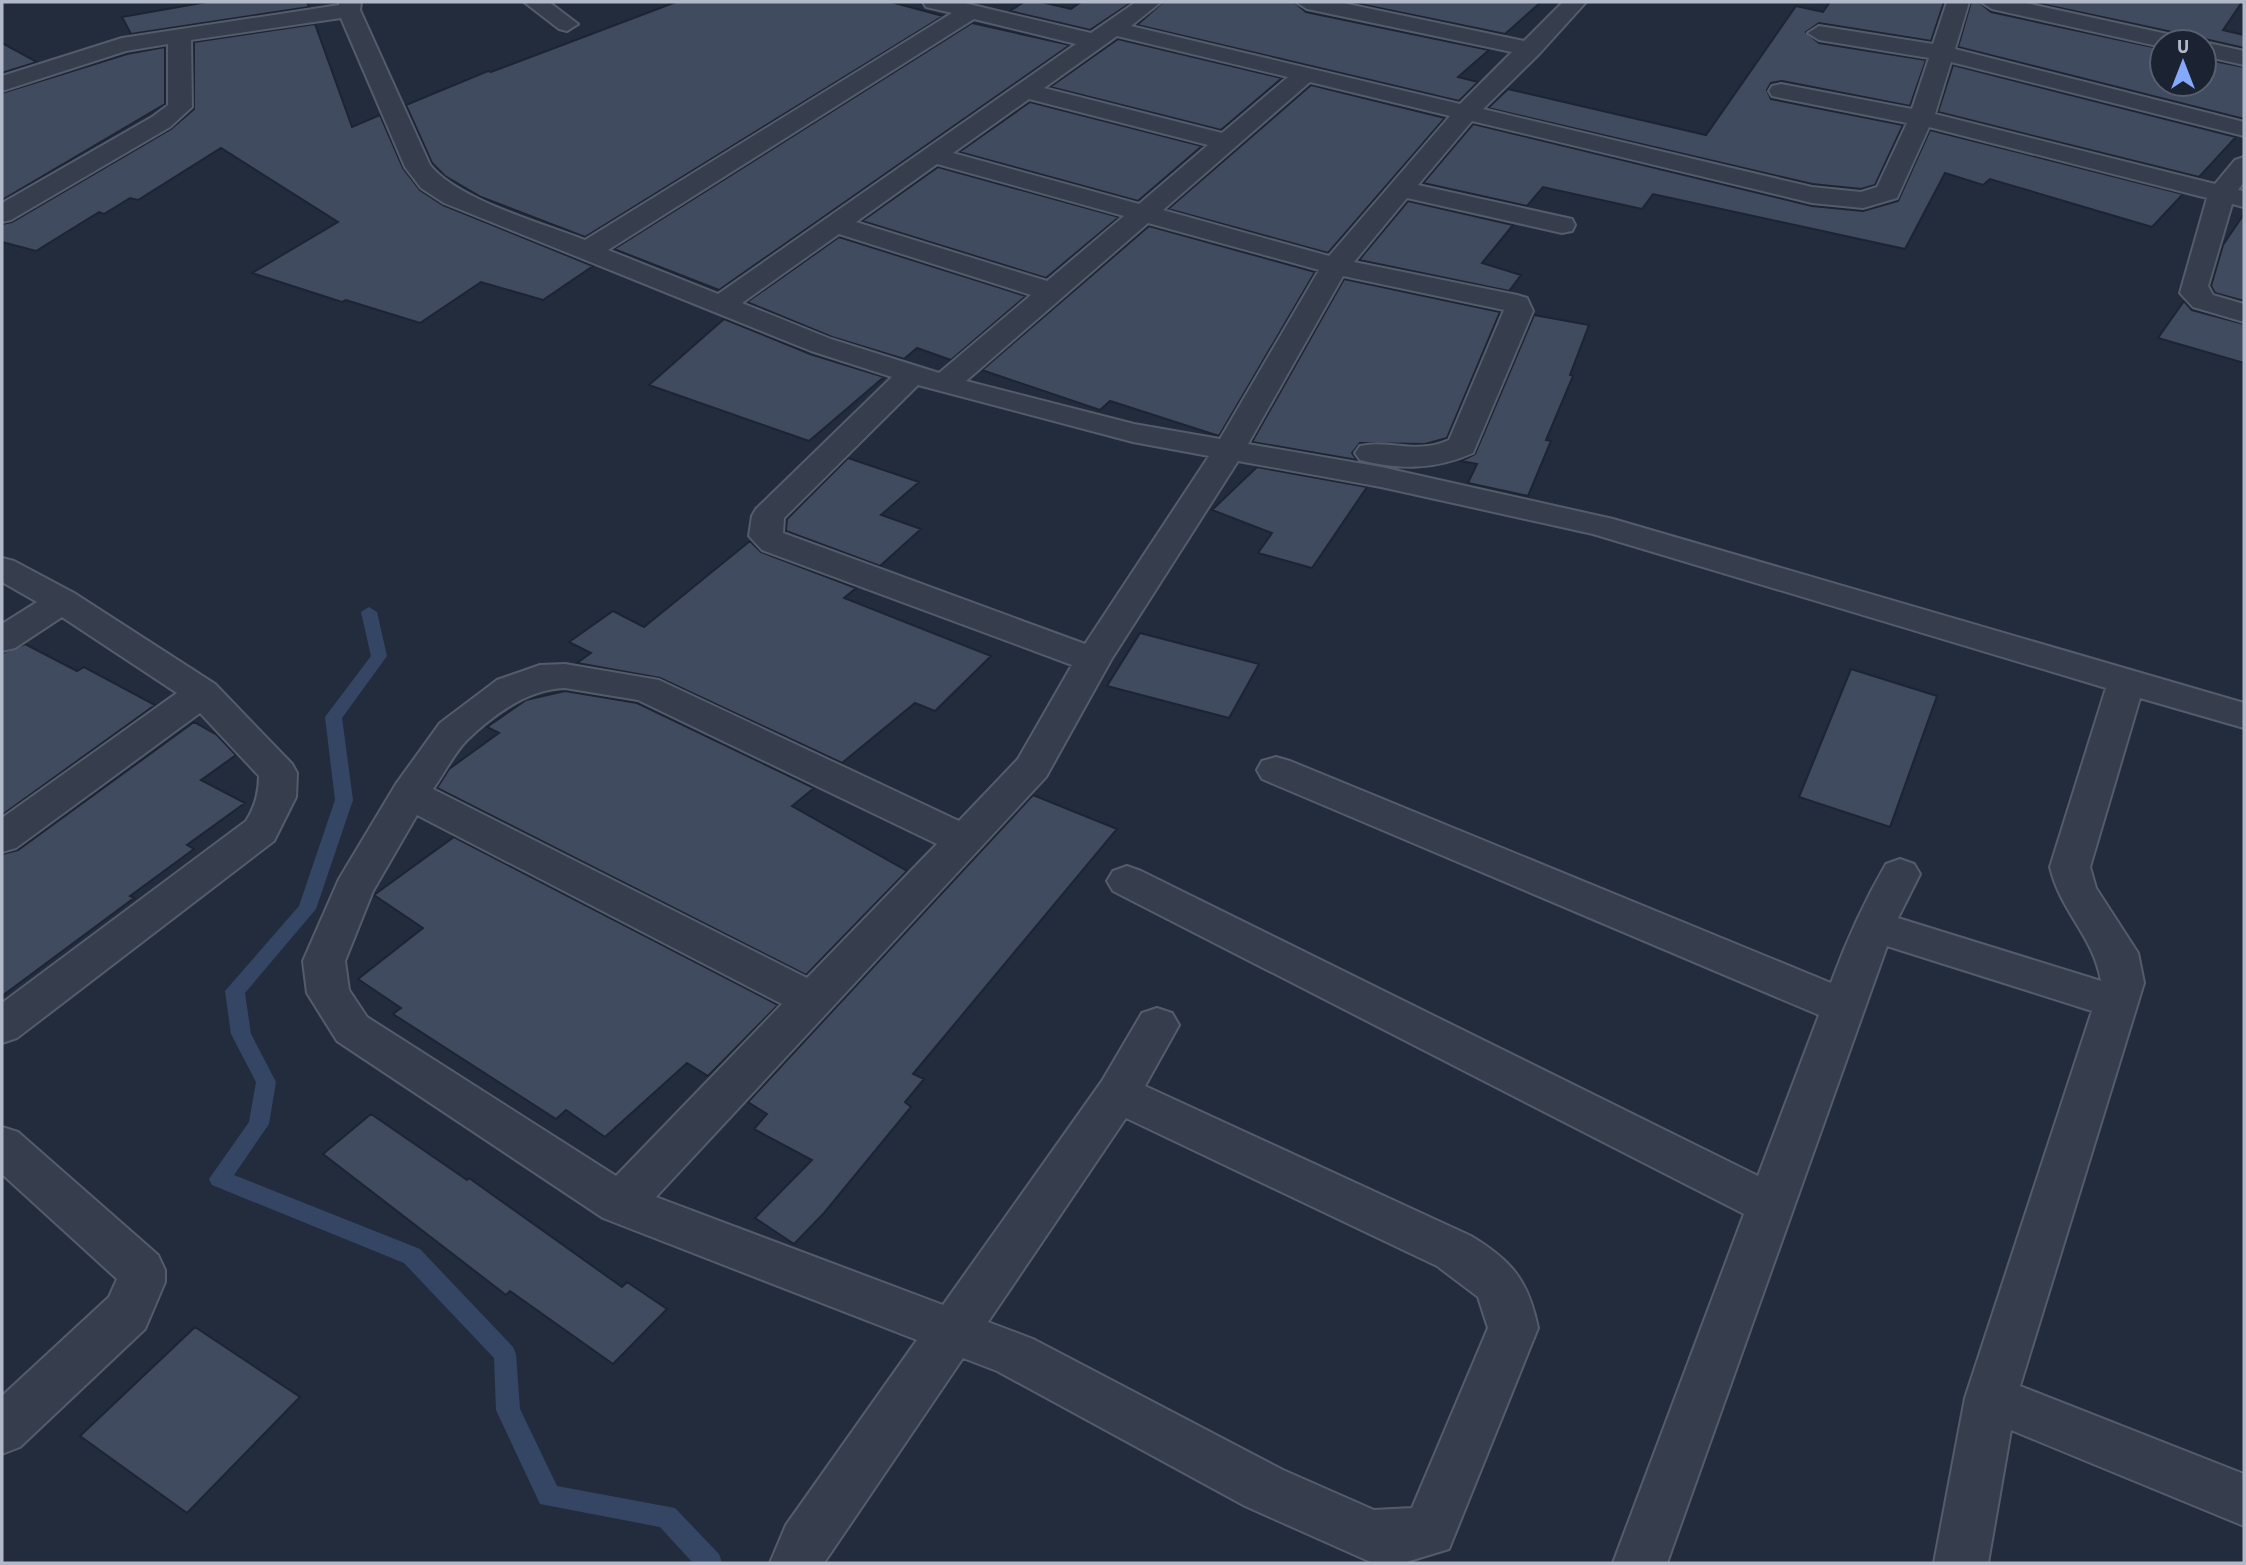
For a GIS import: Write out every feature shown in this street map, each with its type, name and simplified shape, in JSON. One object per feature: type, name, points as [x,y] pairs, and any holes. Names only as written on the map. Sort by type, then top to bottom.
[{"type":"street","points":[[535,2],[567,24]]},
{"type":"street","points":[[934,2],[1307,73],[1812,195],[1863,200],[1888,192],[1944,53],[1958,2]]},
{"type":"street","points":[[721,305],[1150,2]]},
{"type":"street","points":[[1307,2],[1531,49]]},
{"type":"street","points":[[1392,20],[1413,2]]},
{"type":"street","points":[[620,1204],[966,841],[1032,768],[1093,660],[1233,442],[1335,266],[1467,111],[1575,2]]},
{"type":"street","points":[[1992,2],[2148,37]]},
{"type":"street","points":[[2,84],[122,45],[349,6],[418,167],[430,182],[453,197],[821,345],[944,384],[1133,433],[1418,460],[1447,454],[1462,446],[1519,311],[1517,304],[1335,266],[933,155]]},
{"type":"street","points":[[587,251],[971,11]]},
{"type":"street","points":[[1819,33],[1944,53],[2244,129]]},
{"type":"street","points":[[2,214],[14,197],[161,122],[180,107],[179,35]]},
{"type":"street","points":[[2218,52],[2244,58]]},
{"type":"street","points":[[944,384],[1307,73]]},
{"type":"street","points":[[1024,90],[1227,142]]},
{"type":"street","points":[[1781,91],[1920,118],[2233,196]]},
{"type":"street","points":[[2244,164],[2194,293],[2203,301],[2244,313]]},
{"type":"street","points":[[1401,189],[1562,225]]},
{"type":"street","points":[[835,224],[1052,292]]},
{"type":"street","points":[[912,374],[768,516],[766,536],[774,542],[1093,660]]},
{"type":"street","points":[[1233,442],[1601,526],[2244,716]]},
{"type":"street","points":[[2,568],[62,601],[202,693],[278,773],[278,800],[260,831],[2,1026]]},
{"type":"street","points":[[2,640],[62,601]]},
{"type":"street","points":[[966,841],[646,688],[565,676],[540,677],[510,688],[453,732],[410,794],[352,890],[324,961],[328,993],[352,1028],[620,1204],[1015,1355],[1264,1488],[1373,1536],[1402,1537],[1430,1530],[1513,1328],[1508,1297],[1487,1272],[1454,1251],[1118,1094]]},
{"type":"street","points":[[1961,1563],[1991,1398],[2123,983],[2117,953],[2076,891],[2070,867],[2126,683]]},
{"type":"street","points":[[2,838],[202,693]]},
{"type":"street","points":[[1276,770],[1844,1007]]},
{"type":"street","points":[[410,794],[814,1001]]},
{"type":"street","points":[[1640,1563],[1873,926],[1900,874]]},
{"type":"street","points":[[1127,881],[1770,1205]]},
{"type":"street","points":[[1873,926],[2116,1002]]},
{"type":"street","points":[[797,1563],[805,1544],[1118,1094],[1157,1025]]},
{"type":"street","points":[[2,1146],[141,1270],[138,1290],[127,1312],[2,1430]]},
{"type":"street","points":[[1991,1398],[2244,1500]]},
{"type":"building","points":[[207,2],[307,2],[309,7],[131,34],[122,17]]},
{"type":"building","points":[[676,2],[891,2],[943,16],[585,237],[481,197],[445,176],[432,163],[406,105],[488,71]]},
{"type":"building","points":[[1024,2],[1041,2],[1071,9],[1081,2],[1132,2],[1090,30],[1010,11]]},
{"type":"building","points":[[1163,2],[1294,2],[1306,12],[1489,50],[1458,77],[1478,82],[1459,101],[1137,25]]},
{"type":"building","points":[[1350,2],[1541,2],[1505,34]]},
{"type":"building","points":[[1830,2],[1944,2],[1931,41],[1819,23],[1806,32],[1819,43],[1926,60],[1910,106],[1782,81],[1771,83],[1767,90],[1771,99],[1903,125],[1875,185],[1861,189],[1812,184],[1488,108],[1508,89],[1706,135],[1796,6],[1823,12]]},
{"type":"building","points":[[1971,2],[1979,2],[1991,12],[2148,46],[2148,95],[1958,47]]},
{"type":"building","points":[[2032,2],[2242,2],[2223,30],[2244,35],[2244,48],[2218,42],[2218,28],[2153,28]]},
{"type":"building","points":[[972,23],[1070,45],[719,290],[614,249]]},
{"type":"building","points":[[315,24],[352,127],[380,115],[403,168],[420,190],[443,205],[593,266],[543,300],[481,282],[420,323],[346,300],[342,302],[252,273],[338,222],[221,148],[138,200],[130,198],[104,214],[99,212],[36,251],[2,242],[2,224],[12,222],[171,129],[194,109],[194,42]]},
{"type":"building","points":[[1118,39],[1282,78],[1221,130],[1050,87]]},
{"type":"building","points":[[2,43],[37,62],[2,73]]},
{"type":"building","points":[[165,47],[165,104],[2,200],[2,93],[127,54]]},
{"type":"building","points":[[2218,62],[2244,67],[2244,119],[2161,98],[2218,98]]},
{"type":"building","points":[[1953,65],[2236,137],[2199,177],[1938,112]]},
{"type":"building","points":[[1311,85],[1445,118],[1328,253],[1168,209]]},
{"type":"building","points":[[1030,102],[1202,146],[1138,201],[959,152]]},
{"type":"building","points":[[1473,124],[1812,206],[1863,211],[1898,201],[1930,130],[2183,194],[2152,227],[1990,179],[1983,185],[1945,173],[1905,249],[1653,194],[1642,209],[1543,187],[1527,206],[1423,183]]},
{"type":"building","points":[[938,167],[1119,217],[1046,278],[862,221]]},
{"type":"building","points":[[1408,201],[1513,225],[1482,263],[1521,275],[1509,291],[1359,260]]},
{"type":"building","points":[[2244,214],[2244,301],[2215,293],[2211,286],[2223,245]]},
{"type":"building","points":[[1149,226],[1315,272],[1219,436],[1110,401],[1100,410],[982,370]]},
{"type":"building","points":[[839,237],[1026,296],[951,360],[917,348],[904,359],[832,337],[747,302]]},
{"type":"building","points":[[1344,279],[1500,312],[1447,438],[1425,444],[1360,443],[1352,453],[1357,460],[1252,442]]},
{"type":"building","points":[[2184,301],[2192,310],[2244,324],[2244,363],[2158,338]]},
{"type":"building","points":[[1534,315],[1589,325],[1570,375],[1573,376],[1546,440],[1551,441],[1528,496],[1468,483],[1477,464],[1461,461],[1475,454]]},
{"type":"building","points":[[724,319],[810,354],[884,377],[809,441],[649,385]]},
{"type":"building","points":[[848,458],[919,482],[881,515],[921,529],[880,566],[786,531],[787,519]]},
{"type":"building","points":[[1257,467],[1367,487],[1312,568],[1258,553],[1272,533],[1212,510]]},
{"type":"building","points":[[750,541],[761,552],[856,588],[844,598],[991,656],[935,711],[915,703],[842,763],[660,678],[577,663],[591,653],[569,642],[613,611],[644,627]]},
{"type":"building","points":[[1140,633],[1259,664],[1229,718],[1107,686]]},
{"type":"building","points":[[25,644],[77,671],[84,667],[155,705],[2,815],[2,653]]},
{"type":"building","points":[[1851,669],[1937,696],[1890,827],[1799,797]]},
{"type":"building","points":[[565,691],[637,703],[814,788],[792,806],[907,871],[806,975],[437,788],[449,769],[499,733],[487,727],[526,700]]},
{"type":"building","points":[[194,722],[217,735],[236,755],[201,780],[245,803],[187,845],[194,849],[130,896],[134,898],[2,996],[2,854],[18,850]]},
{"type":"building","points":[[1033,795],[1117,829],[913,1074],[924,1079],[905,1102],[911,1107],[824,1213],[794,1244],[755,1218],[812,1160],[754,1129],[767,1114],[748,1102]]},
{"type":"building","points":[[454,837],[778,1005],[708,1076],[687,1063],[605,1137],[566,1110],[556,1119],[393,1014],[401,1008],[358,979],[423,928],[374,895]]},
{"type":"building","points":[[371,1114],[467,1180],[469,1178],[622,1287],[627,1282],[667,1309],[613,1364],[510,1291],[506,1295],[323,1154]]},
{"type":"building","points":[[195,1327],[300,1397],[187,1513],[80,1436]]},
{"type":"waterway","points":[[369,612],[379,656],[333,717],[344,800],[307,909],[235,991],[241,1034],[266,1082],[259,1124],[220,1179],[412,1256],[505,1354],[508,1410],[549,1496],[666,1516],[710,1563]]}]
